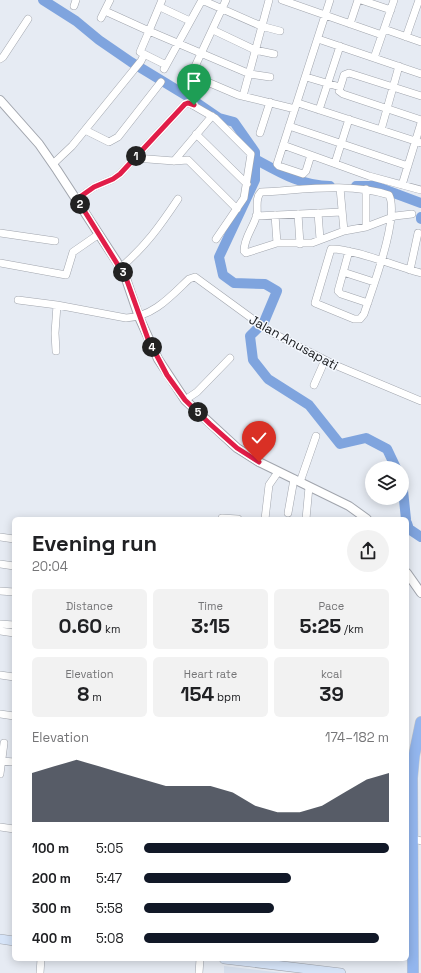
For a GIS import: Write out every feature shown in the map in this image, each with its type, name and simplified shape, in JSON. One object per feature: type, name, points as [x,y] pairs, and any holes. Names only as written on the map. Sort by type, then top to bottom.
[{"type":"highway","points":[[420,973],[412,778],[414,756],[421,722]]},
{"type":"highway","points":[[413,973],[416,881],[420,840],[421,756]]},
{"type":"main road","points":[[0,939],[12,941]]},
{"type":"main road","points":[[263,961],[312,971],[341,973]]},
{"type":"street","points":[[102,18],[110,0]]},
{"type":"street","points":[[142,58],[165,67],[202,0],[261,26],[280,31]]},
{"type":"street","points":[[226,0],[223,10],[191,74],[193,77],[244,96],[319,110],[418,142]]},
{"type":"street","points":[[244,96],[269,0]]},
{"type":"street","points":[[282,0],[350,24],[421,42]]},
{"type":"street","points":[[311,155],[306,171],[303,174],[278,166],[277,162],[297,106],[330,0]]},
{"type":"street","points":[[350,24],[360,0],[391,10]]},
{"type":"street","points":[[374,58],[394,0]]},
{"type":"street","points":[[406,37],[419,0]]},
{"type":"street","points":[[54,164],[65,154],[134,70],[142,58],[140,49],[161,3],[190,21]]},
{"type":"street","points":[[105,11],[250,74],[270,77]]},
{"type":"street","points":[[0,59],[3,57],[28,19]]},
{"type":"street","points":[[213,30],[255,50],[274,54]]},
{"type":"street","points":[[318,39],[421,74]]},
{"type":"street","points":[[319,110],[340,46]]},
{"type":"street","points":[[381,130],[399,66]]},
{"type":"street","points":[[421,96],[349,73],[344,75],[339,91],[342,94],[421,120]]},
{"type":"street","points":[[306,77],[340,87]]},
{"type":"street","points":[[84,130],[111,142],[121,134],[161,82]]},
{"type":"street","points":[[0,100],[16,117],[54,164],[120,268],[130,288],[139,317],[158,359],[185,400],[237,448],[278,472],[349,506],[365,517]]},
{"type":"street","points":[[260,132],[270,102]]},
{"type":"street","points":[[77,199],[94,187],[113,179],[135,158],[186,103],[194,105],[212,116],[251,154],[244,198],[216,239]]},
{"type":"street","points":[[174,161],[212,116]]},
{"type":"street","points":[[335,164],[349,119]]},
{"type":"street","points":[[402,185],[418,142],[421,123]]},
{"type":"street","points":[[289,126],[408,166]]},
{"type":"street","points":[[196,134],[247,184]]},
{"type":"street","points":[[283,145],[335,164],[421,190]]},
{"type":"street","points":[[180,153],[237,209]]},
{"type":"street","points":[[135,158],[174,161],[188,160]]},
{"type":"street","points":[[340,188],[344,231]]},
{"type":"street","points":[[412,214],[390,218],[366,227],[344,231],[312,243],[277,243],[250,253],[244,252],[246,239],[256,216],[258,197],[261,192],[340,188],[366,189],[390,195],[390,218],[389,232],[381,261],[364,314],[357,320],[315,302],[330,251],[334,248],[349,251],[381,261],[410,270],[421,273]]},
{"type":"street","points":[[366,189],[366,227]]},
{"type":"street","points":[[120,268],[144,247],[156,233],[178,199]]},
{"type":"street","points":[[256,216],[342,212]]},
{"type":"street","points":[[318,213],[320,240]]},
{"type":"street","points":[[298,214],[300,244]]},
{"type":"street","points":[[275,215],[277,243]]},
{"type":"street","points":[[0,233],[55,241]]},
{"type":"street","points":[[410,270],[418,233]]},
{"type":"street","points":[[0,263],[66,275],[70,256],[73,252],[98,234]]},
{"type":"street","points":[[349,251],[338,290],[339,292],[368,303]]},
{"type":"street","points":[[343,272],[374,282]]},
{"type":"street","name":"Jalan Anusapati","points":[[139,317],[162,304],[192,277],[199,280],[269,331],[325,360],[421,401]]},
{"type":"street","points":[[18,300],[57,305],[126,318],[139,317]]},
{"type":"street","points":[[56,351],[55,333],[57,305]]},
{"type":"street","points":[[185,400],[203,387],[230,358]]},
{"type":"street","points":[[314,384],[325,360]]},
{"type":"street","points":[[288,513],[297,481],[316,436]]},
{"type":"street","points":[[265,517],[269,485],[278,472]]},
{"type":"street","points":[[306,517],[309,487]]},
{"type":"street","points":[[0,537],[12,539]]},
{"type":"street","points":[[0,564],[12,566]]},
{"type":"street","points":[[409,576],[421,593]]},
{"type":"street","points":[[0,591],[12,592]]},
{"type":"street","points":[[0,624],[12,625]]},
{"type":"street","points":[[0,631],[12,633]]},
{"type":"street","points":[[0,675],[12,677]]},
{"type":"street","points":[[0,714],[12,716]]},
{"type":"street","points":[[0,774],[4,743]]},
{"type":"street","points":[[2,760],[12,762]]},
{"type":"street","points":[[0,827],[12,829]]},
{"type":"street","points":[[40,973],[42,961]]},
{"type":"street","points":[[199,973],[200,961]]},
{"type":"shaded area","points":[[224,966],[241,968],[283,973],[224,973]]},
{"type":"waterway","points":[[43,0],[76,21],[99,40],[131,62],[187,96],[219,118],[234,122],[255,152],[255,180],[219,257],[223,275],[234,283],[265,284],[277,291],[264,322],[250,336],[253,360],[268,379],[309,405],[340,444],[366,438],[387,449],[393,461]]},
{"type":"waterway","points":[[255,159],[300,181],[310,184],[330,186]]},
{"type":"waterway","points":[[356,186],[375,186],[421,203]]},
{"type":"waterway","points":[[405,505],[406,517]]},
{"type":"waterway","points":[[409,529],[421,537]]},
{"type":"route","points":[[194,105],[186,103],[120,174],[113,179],[94,187],[77,199],[126,278],[148,339],[167,375],[185,400],[210,424],[237,448],[259,462]]}]
